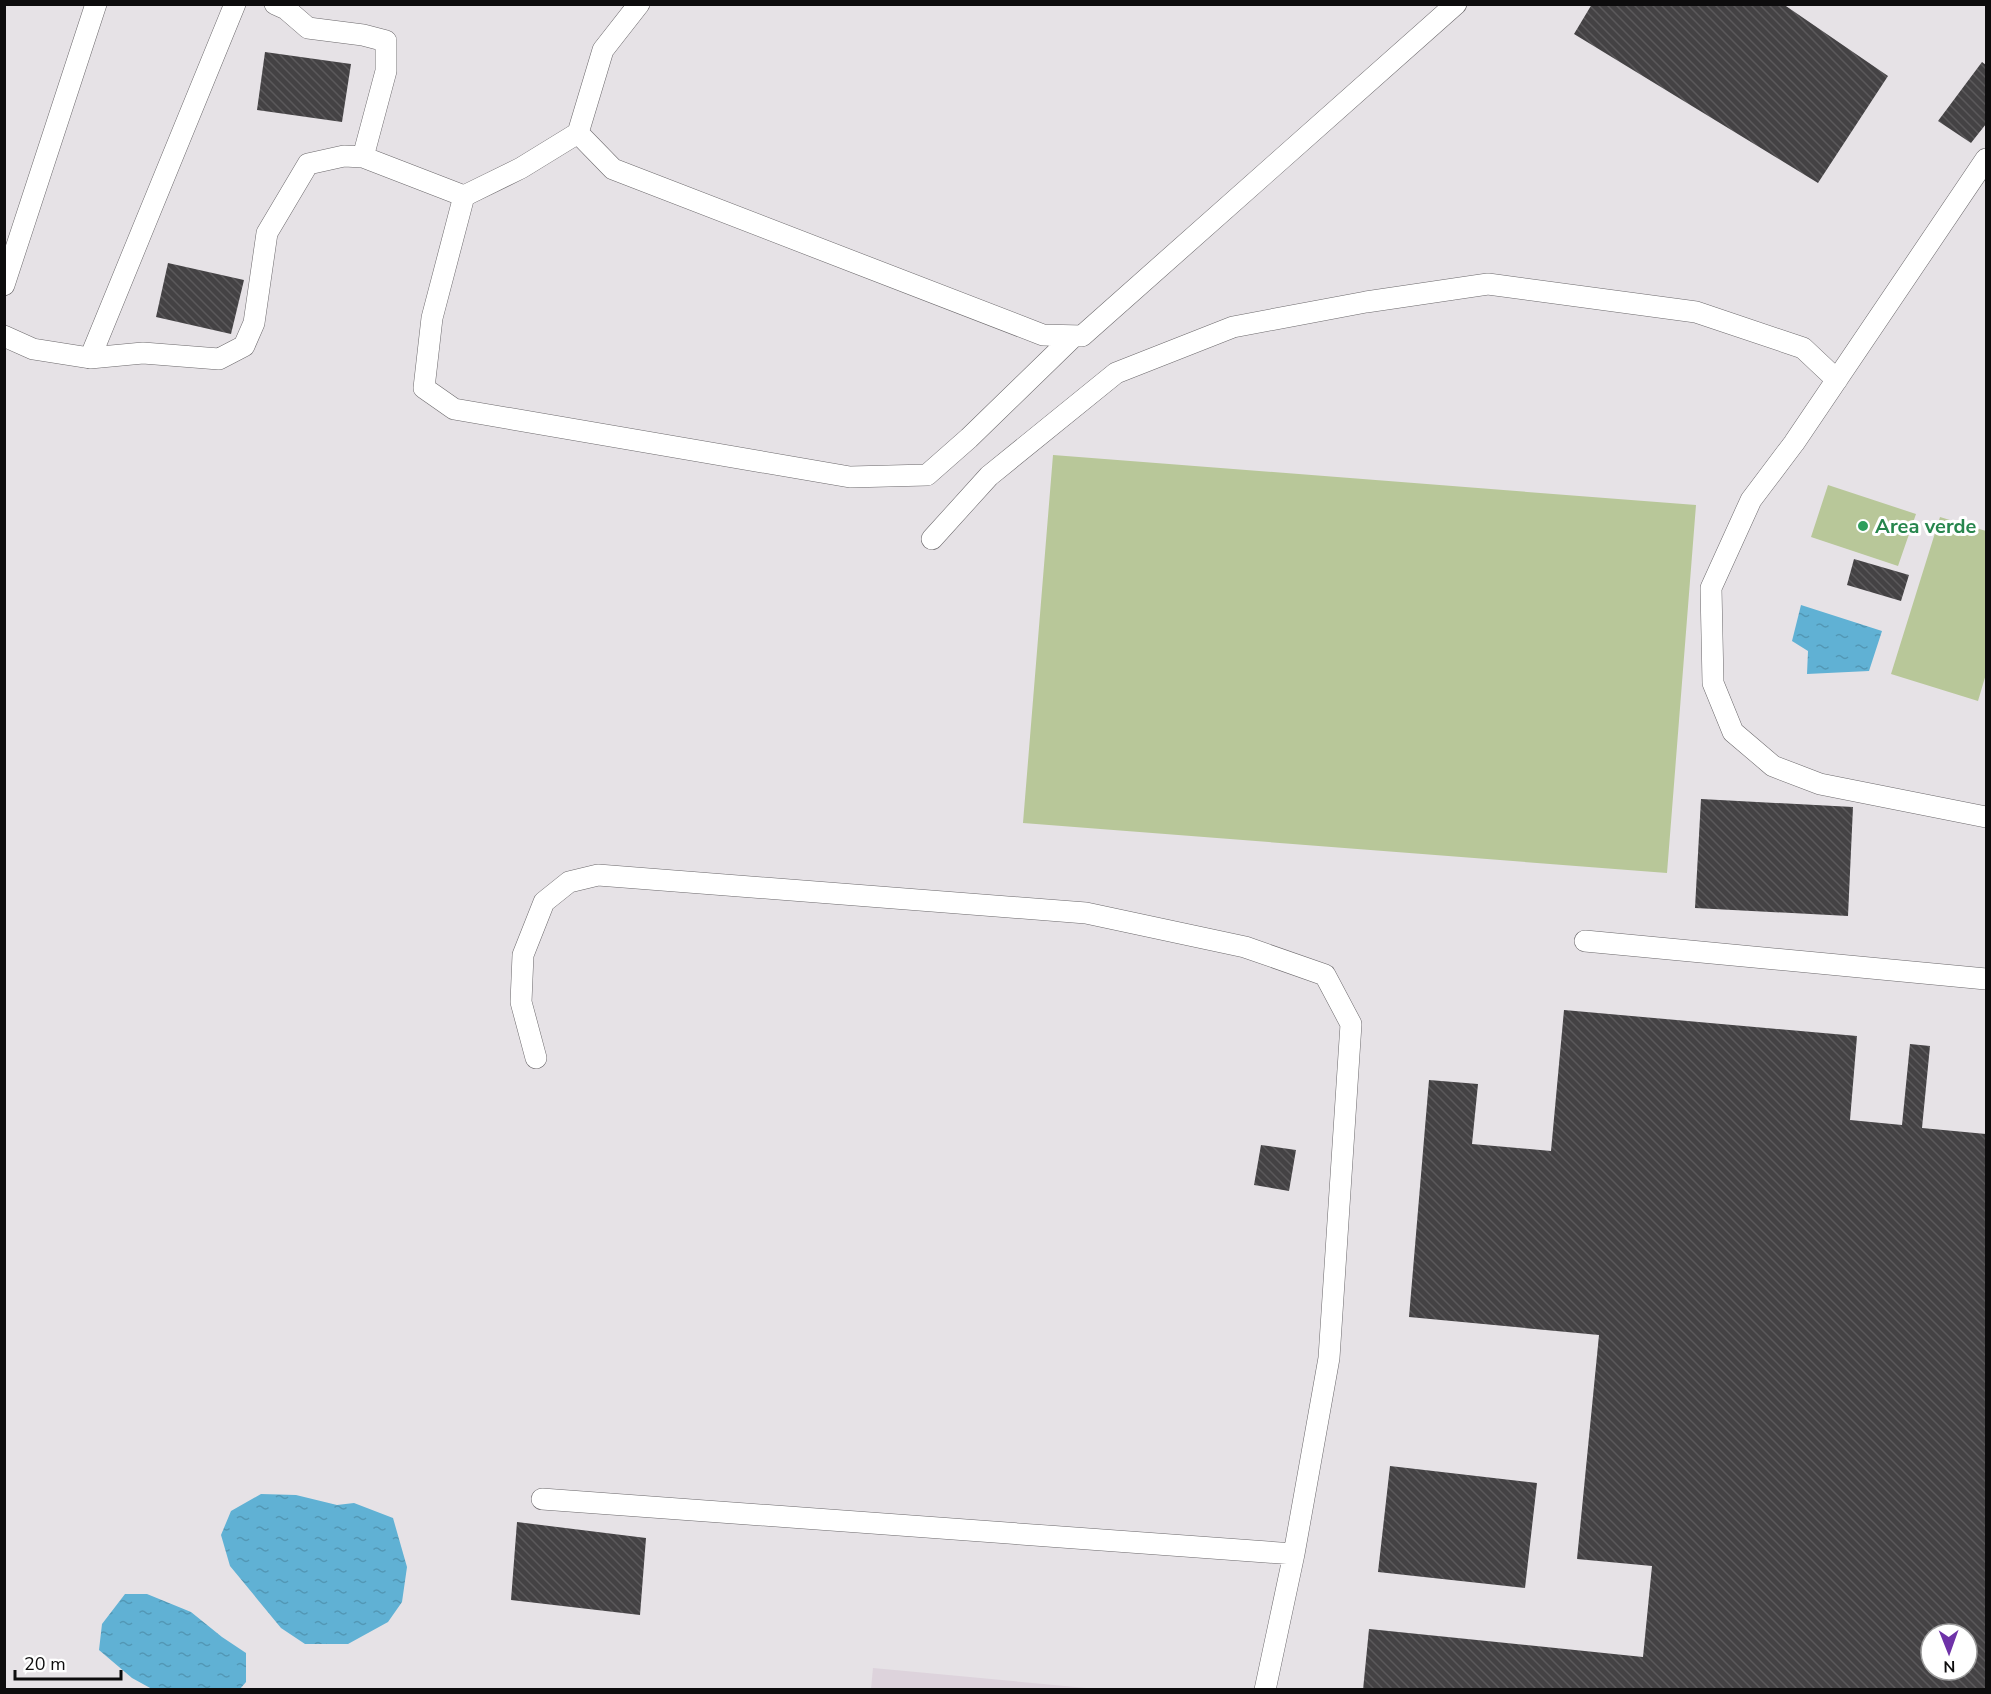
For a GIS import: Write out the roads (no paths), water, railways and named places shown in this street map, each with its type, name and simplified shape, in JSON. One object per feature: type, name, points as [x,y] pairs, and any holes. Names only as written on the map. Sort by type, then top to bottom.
[{"type":"lane","points":[[4,285],[96,4]]},
{"type":"lane","points":[[90,358],[235,4]]},
{"type":"lane","points":[[275,4],[286,9],[308,28],[363,34],[386,41],[386,71],[363,157]]},
{"type":"lane","points":[[4,336],[33,350],[90,358],[143,353],[219,359],[244,346],[254,323],[267,233],[308,164],[344,156],[363,157],[464,196],[521,168],[578,134],[603,50],[639,4]]},
{"type":"lane","points":[[578,134],[614,170],[1043,335],[1082,336],[1456,4]]},
{"type":"lane","points":[[1986,159],[1837,380],[1751,500],[1711,588],[1713,683],[1733,732],[1773,766],[1820,784],[1986,817]]},
{"type":"lane","points":[[464,196],[432,318],[424,387],[454,409],[850,477],[927,476],[1074,336]]},
{"type":"lane","points":[[932,538],[989,476],[1116,373],[1233,327],[1366,302],[1488,284],[1696,312],[1803,348],[1837,380]]},
{"type":"lane","points":[[536,1058],[521,1002],[523,955],[544,902],[570,882],[598,875],[1086,913],[1245,947],[1325,975],[1351,1024],[1329,1358],[1294,1554],[1265,1689]]},
{"type":"lane","points":[[1585,941],[1986,979]]},
{"type":"lane","points":[[542,1499],[1294,1554]]},
{"type":"water","points":[[1801,605],[1882,631],[1869,671],[1807,674],[1808,651],[1792,641]]},
{"type":"water","points":[[261,1494],[296,1495],[337,1505],[354,1503],[393,1518],[407,1567],[402,1602],[388,1622],[348,1644],[305,1644],[281,1628],[230,1566],[221,1535],[231,1511]]},
{"type":"water","points":[[125,1594],[147,1594],[191,1612],[246,1653],[246,1682],[240,1689],[152,1689],[132,1678],[99,1650],[102,1624]]},
{"type":"place","name":"Area verde","points":[[1863,526]]}]
